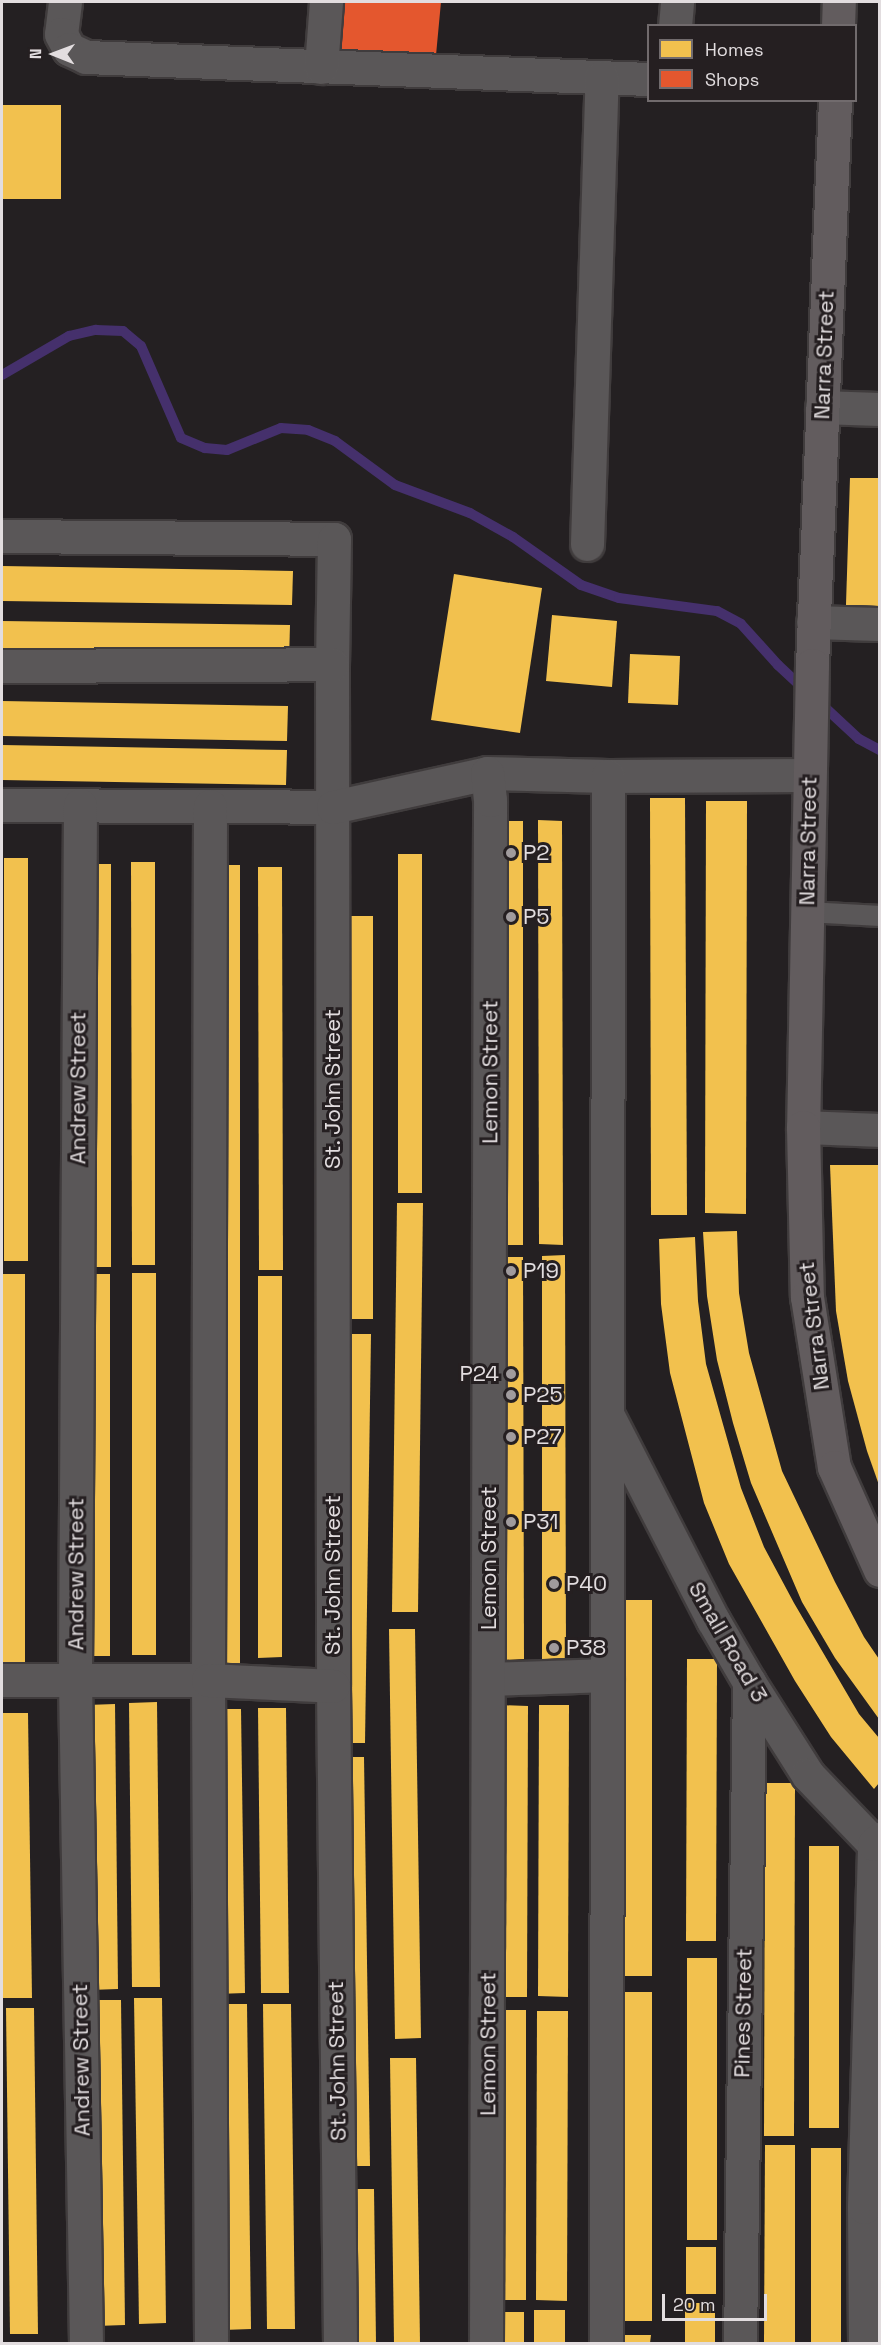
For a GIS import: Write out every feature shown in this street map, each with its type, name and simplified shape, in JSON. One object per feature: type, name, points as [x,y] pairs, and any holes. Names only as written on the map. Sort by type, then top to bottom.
[{"type":"street","points":[[65,2],[61,34],[69,48],[86,57],[647,78]]},
{"type":"street","points":[[321,67],[326,2]]},
{"type":"street","points":[[675,24],[676,2]]},
{"type":"street","points":[[838,24],[839,2]]},
{"type":"street","points":[[586,544],[602,77]]},
{"type":"street","name":"Narra Street","points":[[835,102],[813,621],[809,775],[803,1127],[807,1297],[834,1467],[879,1570]]},
{"type":"street","points":[[822,407],[879,409]]},
{"type":"street","name":"St. John Street","points":[[2,536],[334,539],[332,664],[333,1686],[340,2343]]},
{"type":"street","points":[[813,621],[879,624]]},
{"type":"street","points":[[2,666],[332,664]]},
{"type":"street","points":[[2,805],[333,807],[487,773],[608,776],[809,775]]},
{"type":"street","name":"Lemon Street","points":[[486,2343],[490,801],[487,773]]},
{"type":"street","points":[[606,2343],[608,776]]},
{"type":"street","name":"Andrew Street","points":[[80,805],[75,1680],[86,2343]]},
{"type":"street","points":[[210,806],[208,1680],[211,2343]]},
{"type":"street","points":[[803,1127],[879,1131]]},
{"type":"street","name":"Small Road 3","points":[[607,1414],[713,1620],[749,1682],[808,1775],[878,1844]]},
{"type":"street","points":[[489,1679],[607,1676]]},
{"type":"street","points":[[2,1680],[208,1680],[333,1686]]},
{"type":"street","name":"Pines Street","points":[[740,2343],[749,1682]]},
{"type":"street","points":[[865,2343],[864,2207],[878,1844]]},
{"type":"lane","points":[[807,912],[879,916]]},
{"type":"building: Homes","points":[[2,105],[61,105],[61,199],[2,199]]},
{"type":"building: Homes","points":[[850,478],[879,478],[879,606],[846,605]]},
{"type":"building: Homes","points":[[2,566],[293,571],[292,605],[2,601]]},
{"type":"building: Homes","points":[[454,574],[542,588],[520,733],[431,720]]},
{"type":"building: Homes","points":[[552,615],[617,621],[612,687],[546,681]]},
{"type":"building: Homes","points":[[2,621],[290,625],[289,660],[2,656]]},
{"type":"building: Homes","points":[[630,654],[680,656],[678,705],[628,703]]},
{"type":"building: Homes","points":[[2,701],[288,706],[287,741],[2,736]]},
{"type":"building: Homes","points":[[2,745],[287,750],[286,785],[2,780]]},
{"type":"building: Homes","points":[[650,798],[685,798],[687,1215],[651,1215]]},
{"type":"building: Homes","points":[[706,801],[747,801],[746,1214],[705,1213]]},
{"type":"building: Homes","points":[[538,820],[562,821],[563,1245],[539,1244]]},
{"type":"building: Homes","points":[[499,821],[523,821],[523,1245],[499,1245]]},
{"type":"building: Homes","points":[[398,854],[422,854],[422,1193],[398,1193]]},
{"type":"building: Homes","points":[[4,858],[28,858],[28,1261],[4,1261]]},
{"type":"building: Homes","points":[[131,862],[155,862],[155,1265],[132,1265]]},
{"type":"building: Homes","points":[[87,864],[111,864],[111,1267],[88,1267]]},
{"type":"building: Homes","points":[[215,865],[240,865],[240,1671],[216,1671]]},
{"type":"building: Homes","points":[[258,867],[282,867],[283,1270],[259,1270]]},
{"type":"building: Homes","points":[[349,916],[373,916],[373,1319],[349,1319]]},
{"type":"building: Homes","points":[[830,1165],[879,1165],[879,1485],[848,1381],[836,1311]]},
{"type":"building: Homes","points":[[397,1203],[423,1203],[418,1612],[392,1612]]},
{"type":"building: Homes","points":[[737,1231],[739,1293],[749,1353],[782,1471],[835,1582],[864,1637],[879,1659],[879,1719],[835,1658],[802,1602],[751,1483],[733,1423],[717,1360],[707,1296],[703,1232]]},
{"type":"building: Homes","points":[[695,1237],[698,1301],[706,1364],[741,1488],[764,1547],[794,1603],[859,1714],[879,1738],[879,1783],[874,1789],[831,1737],[795,1681],[729,1564],[704,1503],[670,1373],[661,1304],[659,1239]]},
{"type":"building: Homes","points":[[565,1255],[566,1658],[542,1659],[542,1256]]},
{"type":"building: Homes","points":[[499,1257],[523,1257],[524,1659],[500,1660]]},
{"type":"building: Homes","points":[[132,1273],[156,1273],[156,1655],[132,1655]]},
{"type":"building: Homes","points":[[3,1274],[25,1274],[25,1677],[3,1677]]},
{"type":"building: Homes","points":[[86,1274],[110,1274],[110,1656],[86,1656]]},
{"type":"building: Homes","points":[[258,1276],[282,1276],[282,1657],[258,1658]]},
{"type":"building: Homes","points":[[345,1334],[371,1334],[365,1743],[339,1743]]},
{"type":"building: Homes","points":[[622,1600],[652,1600],[652,1976],[622,1976]]},
{"type":"building: Homes","points":[[389,1629],[415,1629],[421,2038],[395,2039]]},
{"type":"building: Homes","points":[[687,1659],[717,1659],[716,1941],[686,1941]]},
{"type":"building: Homes","points":[[157,1702],[160,1987],[132,1987],[129,1703]]},
{"type":"building: Homes","points":[[115,1704],[118,1989],[90,1990],[87,1705]]},
{"type":"building: Homes","points":[[497,1705],[528,1706],[527,1997],[497,1997]]},
{"type":"building: Homes","points":[[539,1705],[569,1705],[568,1997],[538,1996]]},
{"type":"building: Homes","points":[[258,1708],[286,1708],[289,1993],[261,1993]]},
{"type":"building: Homes","points":[[213,1709],[241,1709],[245,1993],[217,1994]]},
{"type":"building: Homes","points":[[2,1713],[28,1713],[32,1998],[3,1998]]},
{"type":"building: Homes","points":[[338,1757],[364,1757],[370,2166],[344,2166]]},
{"type":"building: Homes","points":[[765,1783],[795,1783],[794,2136],[764,2136]]},
{"type":"building: Homes","points":[[809,1846],[839,1846],[839,2128],[809,2128]]},
{"type":"building: Homes","points":[[687,1958],[717,1958],[717,2240],[687,2240]]},
{"type":"building: Homes","points":[[622,1992],[652,1992],[652,2321],[622,2321]]},
{"type":"building: Homes","points":[[134,1998],[162,1998],[166,2323],[139,2324]]},
{"type":"building: Homes","points":[[93,2000],[121,2000],[125,2325],[96,2326]]},
{"type":"building: Homes","points":[[219,2004],[247,2004],[251,2329],[223,2330]]},
{"type":"building: Homes","points":[[263,2004],[291,2004],[295,2329],[267,2329]]},
{"type":"building: Homes","points":[[6,2008],[34,2008],[38,2334],[10,2334]]},
{"type":"building: Homes","points":[[495,2010],[526,2010],[526,2300],[494,2300]]},
{"type":"building: Homes","points":[[537,2011],[568,2011],[567,2301],[536,2300]]},
{"type":"building: Homes","points":[[390,2058],[416,2058],[420,2343],[394,2343]]},
{"type":"building: Homes","points":[[765,2145],[795,2145],[795,2343],[764,2343]]},
{"type":"building: Homes","points":[[811,2148],[841,2148],[841,2343],[811,2343]]},
{"type":"building: Homes","points":[[348,2189],[374,2189],[376,2343],[349,2343]]},
{"type":"building: Homes","points":[[686,2247],[716,2247],[716,2294],[686,2294]]},
{"type":"building: Homes","points":[[685,2303],[715,2303],[715,2343],[685,2343]]},
{"type":"building: Homes","points":[[534,2310],[565,2310],[565,2343],[534,2343]]},
{"type":"building: Homes","points":[[494,2312],[524,2312],[524,2343],[494,2343]]},
{"type":"building: Homes","points":[[621,2335],[651,2335],[650,2343],[620,2343]]},
{"type":"building: Shops","points":[[342,2],[441,2],[436,55],[339,52]]},
{"type":"waterway","points":[[2,375],[69,336],[96,330],[123,331],[141,346],[181,438],[205,448],[227,450],[281,428],[308,430],[335,441],[395,485],[470,513],[513,537],[581,585],[619,598],[717,611],[741,624],[778,665],[804,689]]},
{"type":"waterway","points":[[818,701],[859,739],[880,750]]},
{"type":"place","name":"P2","points":[[511,853]]},
{"type":"place","name":"P5","points":[[511,917]]},
{"type":"place","name":"P19","points":[[511,1271]]},
{"type":"place","name":"P24","points":[[511,1374]]},
{"type":"place","name":"P25","points":[[511,1395]]},
{"type":"place","name":"P27","points":[[511,1437]]},
{"type":"place","name":"P31","points":[[511,1522]]},
{"type":"place","name":"P40","points":[[554,1584]]},
{"type":"place","name":"P38","points":[[554,1648]]}]
